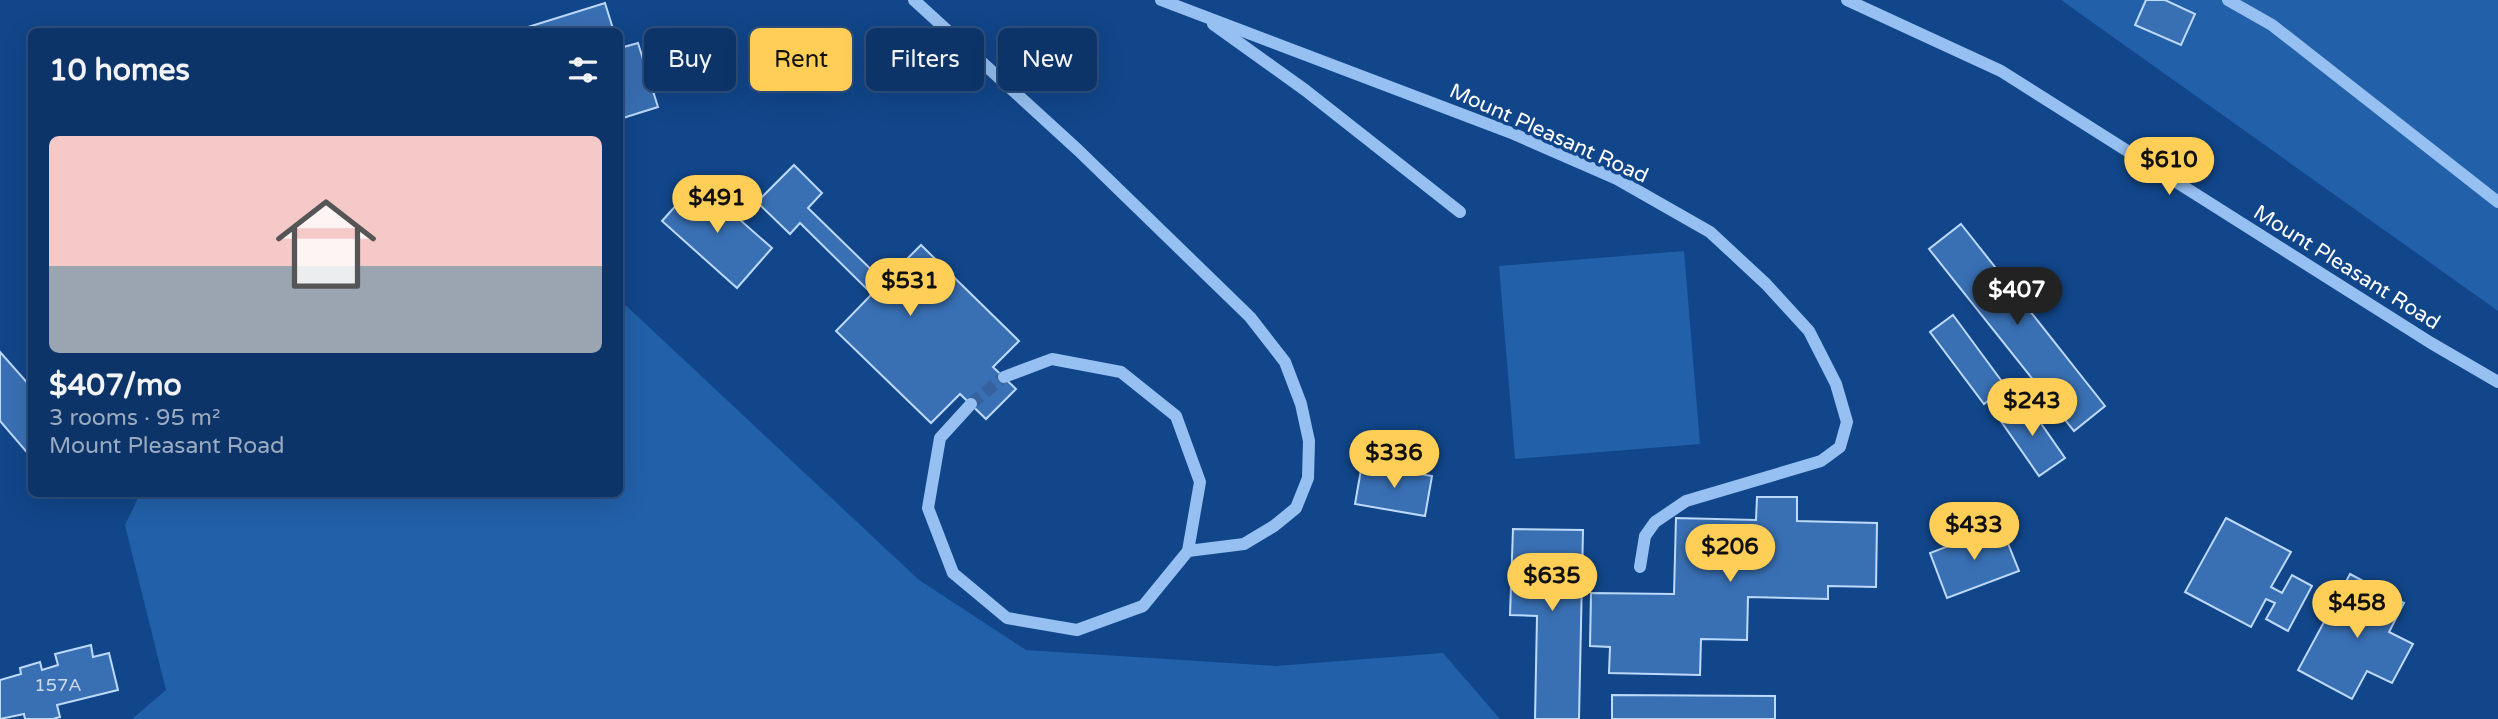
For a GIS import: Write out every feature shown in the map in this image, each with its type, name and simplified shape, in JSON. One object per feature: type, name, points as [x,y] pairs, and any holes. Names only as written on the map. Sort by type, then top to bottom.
[{"type":"street","points":[[914,0],[1078,150],[1250,317],[1285,362],[1301,404],[1309,441],[1308,478],[1296,508],[1274,526],[1244,544],[1188,551]]},
{"type":"street","name":"Mount Pleasant Road","points":[[1161,0],[1514,134],[1617,179],[1710,232],[1766,284],[1810,331],[1836,384],[1847,422],[1840,447],[1821,461],[1686,501],[1655,522],[1645,536],[1640,568]]},
{"type":"street","name":"Mount Pleasant Road","points":[[1847,0],[2001,71],[2498,382]]},
{"type":"street","points":[[2228,0],[2272,25],[2498,202]]},
{"type":"street","points":[[1198,13],[1286,76],[1460,212]]},
{"type":"street","points":[[971,404],[940,438],[928,508],[953,573],[1007,618],[1077,630],[1143,606],[1188,551],[1200,482],[1176,416],[1121,372],[1052,359],[1004,377]]},
{"type":"shaded area","points":[[2061,0],[2498,0],[2498,311]]},
{"type":"shaded area","points":[[1684,251],[1700,444],[1515,459],[1499,266]]},
{"type":"shaded area","points":[[623,303],[919,580],[1026,650],[1276,666],[1443,653],[1500,719],[132,719],[166,690],[125,525],[139,497],[623,497]]},
{"type":"building","points":[[2146,0],[2165,0],[2195,14],[2181,45],[2135,25]]},
{"type":"building","points":[[605,3],[613,28],[525,28]]},
{"type":"building","points":[[638,43],[644,62],[644,91],[653,91],[658,107],[623,118],[623,47]]},
{"type":"building","points":[[794,165],[822,193],[808,208],[884,282],[921,245],[1019,341],[993,367],[1016,389],[986,419],[960,394],[931,423],[836,331],[872,294],[800,223],[790,234],[757,202]]},
{"type":"building","points":[[697,182],[772,248],[737,288],[662,221]]},
{"type":"building","points":[[1961,224],[2105,406],[2074,431],[1929,249]]},
{"type":"building","points":[[1953,315],[2006,387],[1984,404],[1930,332]]},
{"type":"building","points":[[0,352],[28,384],[28,454],[0,421]]},
{"type":"building","points":[[2024,399],[2065,458],[2039,476],[1998,417]]},
{"type":"building","points":[[1362,464],[1432,476],[1425,516],[1355,504]]},
{"type":"building","points":[[1757,497],[1797,497],[1797,521],[1877,523],[1876,587],[1828,586],[1828,599],[1748,597],[1747,640],[1701,639],[1700,675],[1609,673],[1610,647],[1590,646],[1591,593],[1674,594],[1676,518],[1756,520]]},
{"type":"building","points":[[2226,518],[2291,552],[2271,587],[2282,593],[2292,575],[2312,586],[2288,631],[2266,619],[2275,603],[2266,599],[2251,627],[2185,592]]},
{"type":"building","points":[[2001,526],[2019,571],[1947,598],[1930,553]]},
{"type":"building","points":[[1513,529],[1583,530],[1579,719],[1535,719],[1537,616],[1510,615]]},
{"type":"building","points":[[2350,574],[2404,603],[2389,632],[2413,644],[2392,683],[2367,671],[2352,699],[2298,670]]},
{"type":"building","points":[[91,645],[93,657],[109,653],[118,690],[57,705],[60,717],[53,719],[25,719],[24,714],[0,719],[0,680],[21,674],[20,668],[40,662],[42,670],[58,665],[55,654]]},
{"type":"building","points":[[1612,695],[1775,696],[1775,719],[1612,719]]},
{"type":"tunnel","points":[[971,404],[1004,377]]}]
